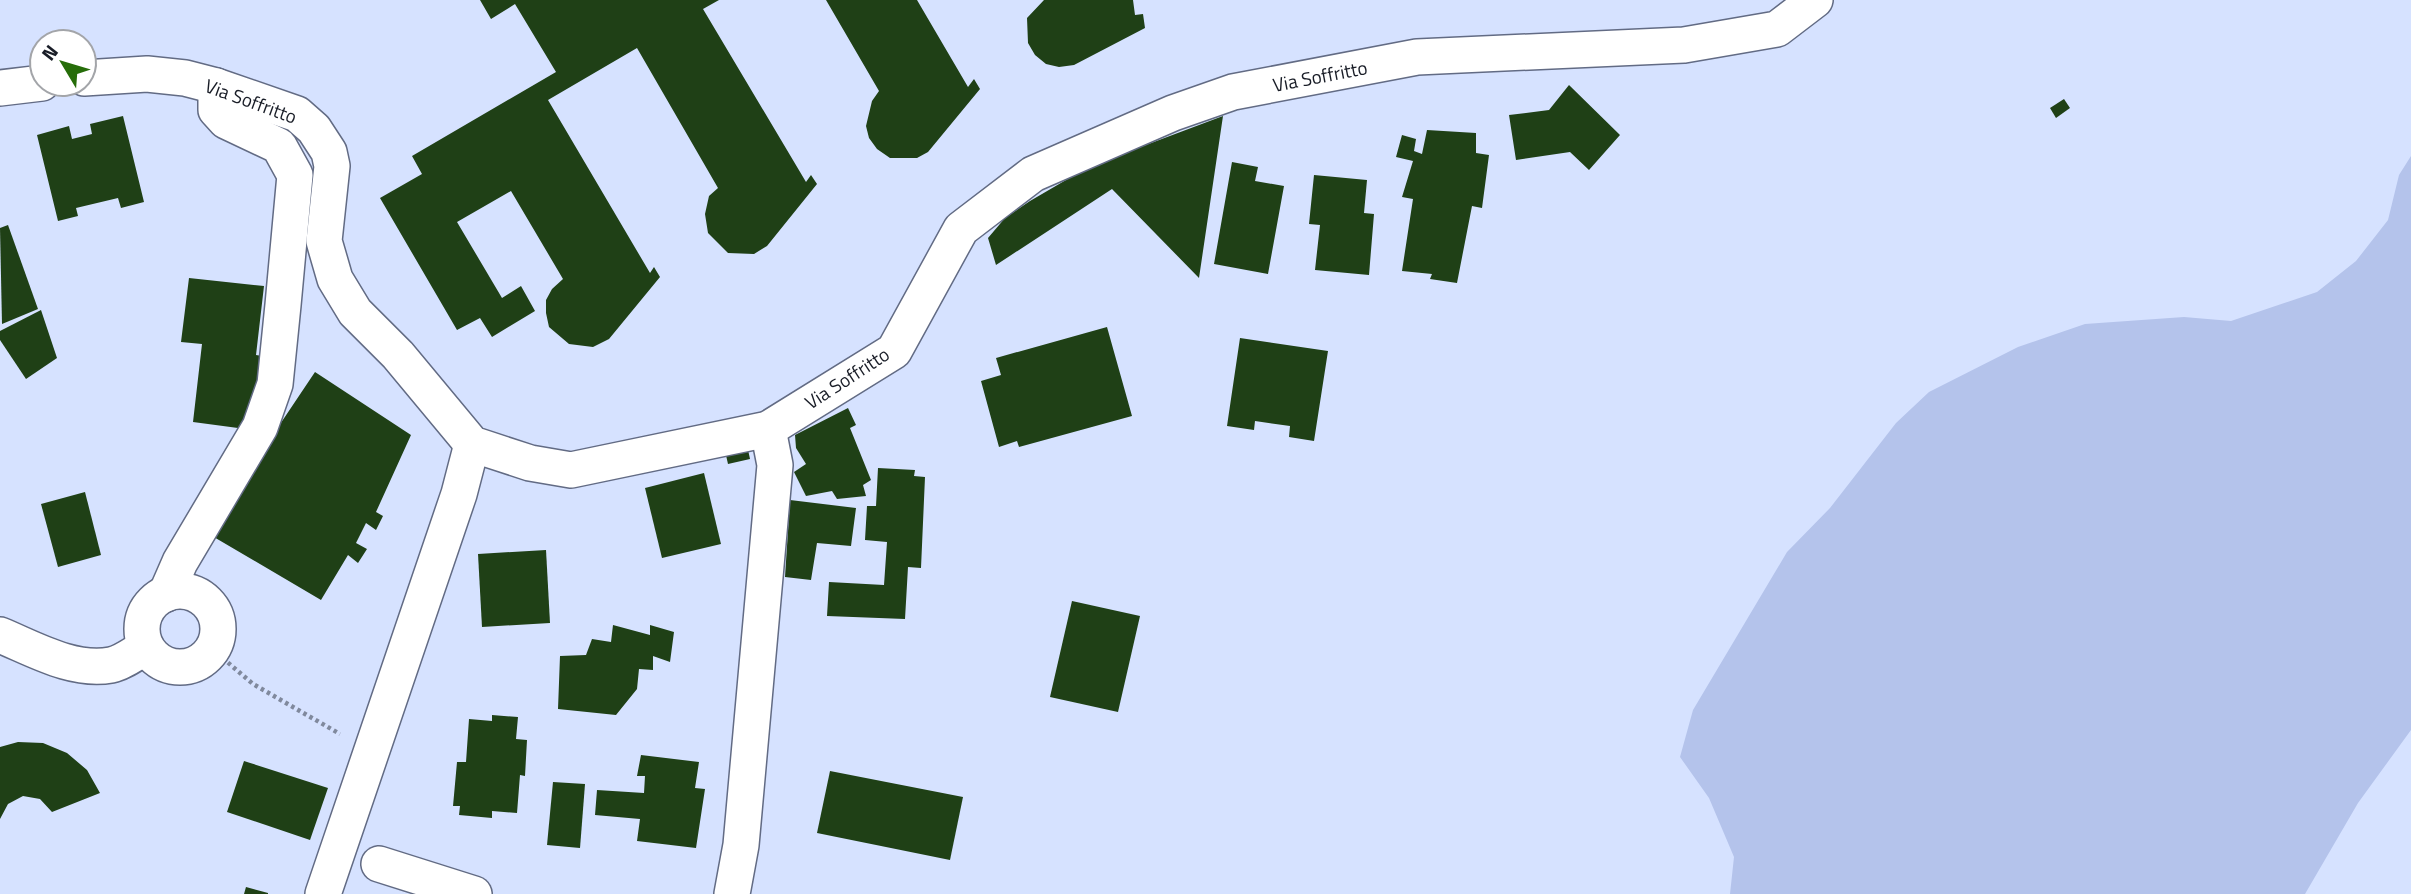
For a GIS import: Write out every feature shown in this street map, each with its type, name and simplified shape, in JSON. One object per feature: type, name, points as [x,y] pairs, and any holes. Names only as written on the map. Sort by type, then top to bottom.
[{"type":"street","name":"Via Soffritto","points":[[98,77],[147,74],[216,86],[297,114],[314,129],[329,152],[332,166],[324,241],[335,279],[355,312],[398,355],[472,444],[530,463],[571,470],[768,429],[894,351],[961,229],[1033,174],[1173,113],[1233,92],[1417,57],[1684,45],[1777,29],[1815,0]]},
{"type":"street","points":[[0,88],[28,85]]},
{"type":"street","points":[[166,594],[191,593],[211,607],[218,632],[212,649],[199,663],[175,667],[163,664],[146,647],[142,635],[147,611],[166,594],[180,562],[260,427],[275,384],[283,305],[295,175],[279,146],[226,121],[216,110],[216,86]]},
{"type":"street","points":[[732,894],[741,845],[775,465],[768,429]]},
{"type":"street","points":[[323,894],[459,495],[472,444]]},
{"type":"street","points":[[0,635],[64,661],[81,665],[113,665],[146,647]]},
{"type":"street","points":[[379,864],[474,894]]},
{"type":"path","points":[[212,649],[253,684],[371,751]]},
{"type":"shaded area","points":[[2411,156],[2411,730],[2358,803],[2305,894],[1730,894],[1734,857],[1709,798],[1680,757],[1693,710],[1787,552],[1830,508],[1896,423],[1929,392],[2018,347],[2085,324],[2184,317],[2231,321],[2317,292],[2356,261],[2388,220],[2399,175]]},
{"type":"building","points":[[480,0],[719,0],[703,9],[806,182],[811,175],[817,184],[767,246],[754,254],[728,253],[708,233],[705,214],[709,196],[718,188],[637,48],[548,100],[650,273],[654,267],[660,277],[609,339],[593,347],[569,344],[549,327],[546,313],[546,300],[552,289],[563,279],[511,191],[457,222],[502,298],[521,286],[535,311],[492,337],[480,318],[457,330],[380,198],[422,174],[412,156],[556,72],[515,4],[491,19]]},
{"type":"building","points":[[826,0],[917,0],[968,87],[974,79],[980,89],[928,152],[917,158],[890,158],[877,149],[869,138],[866,126],[872,101],[879,91]]},
{"type":"building","points":[[1044,0],[1133,0],[1135,15],[1143,14],[1145,28],[1074,65],[1059,67],[1046,64],[1035,55],[1028,43],[1027,18]]},
{"type":"building","points":[[1569,85],[1620,135],[1589,170],[1570,152],[1516,160],[1509,115],[1549,110]]},
{"type":"building","points":[[2064,99],[2070,108],[2056,118],[2050,108]]},
{"type":"building","points":[[123,116],[144,202],[121,208],[118,198],[76,208],[78,216],[58,221],[37,135],[69,126],[72,139],[92,134],[90,124]]},
{"type":"building","points":[[1223,116],[1199,278],[1112,189],[996,265],[988,238],[1005,218],[1030,201],[1090,166]]},
{"type":"building","points":[[1427,130],[1476,133],[1476,153],[1489,155],[1482,208],[1472,206],[1457,283],[1430,279],[1432,274],[1402,271],[1413,199],[1402,197],[1413,161],[1396,157],[1402,135],[1416,139],[1414,151],[1422,154]]},
{"type":"building","points":[[1232,162],[1258,167],[1255,181],[1284,186],[1268,274],[1214,264]]},
{"type":"building","points":[[1314,175],[1367,180],[1364,213],[1374,214],[1369,275],[1315,270],[1320,225],[1309,224]]},
{"type":"building","points":[[8,225],[38,309],[2,324],[0,228]]},
{"type":"building","points":[[189,278],[264,286],[256,355],[262,356],[253,430],[193,422],[202,344],[181,342]]},
{"type":"building","points":[[41,310],[57,358],[26,379],[0,340],[0,331]]},
{"type":"building","points":[[1107,327],[1132,416],[1019,447],[1017,441],[999,447],[981,381],[1001,375],[996,358]]},
{"type":"building","points":[[1240,338],[1328,351],[1314,441],[1289,437],[1290,426],[1255,421],[1254,430],[1227,426]]},
{"type":"building","points":[[315,372],[411,435],[376,512],[383,516],[376,530],[366,523],[356,543],[367,549],[358,563],[348,555],[321,600],[207,533]]},
{"type":"building","points":[[848,408],[856,425],[850,428],[871,480],[863,485],[866,496],[837,499],[832,491],[806,496],[794,472],[806,464],[796,448],[795,435]]},
{"type":"building","points":[[747,445],[750,459],[728,464],[725,451]]},
{"type":"building","points":[[878,468],[915,470],[914,476],[925,477],[921,568],[908,567],[905,619],[827,616],[829,582],[884,585],[887,542],[865,540],[867,506],[876,506]]},
{"type":"building","points":[[704,473],[721,544],[662,558],[645,488]]},
{"type":"building","points":[[85,492],[101,555],[58,567],[41,504]]},
{"type":"building","points":[[790,500],[856,508],[851,546],[817,543],[811,580],[785,577]]},
{"type":"building","points":[[546,550],[550,623],[482,627],[478,554]]},
{"type":"building","points":[[1072,601],[1140,616],[1118,712],[1050,697]]},
{"type":"building","points":[[613,625],[650,635],[650,625],[674,632],[670,662],[653,656],[653,670],[639,669],[637,689],[616,715],[558,709],[560,656],[586,655],[592,639],[611,642]]},
{"type":"building","points":[[492,715],[518,717],[516,739],[527,740],[525,776],[520,775],[517,813],[492,811],[492,818],[459,815],[460,806],[453,806],[457,762],[466,762],[469,719],[492,721]]},
{"type":"building","points":[[18,742],[43,743],[67,753],[87,770],[100,793],[52,812],[40,799],[23,796],[8,804],[0,819],[0,747]]},
{"type":"building","points":[[641,755],[699,762],[695,788],[705,789],[696,848],[637,841],[640,819],[595,815],[597,790],[644,793],[645,776],[637,776]]},
{"type":"building","points":[[244,761],[328,788],[310,840],[227,812]]},
{"type":"building","points":[[830,771],[963,797],[950,860],[817,833]]},
{"type":"building","points":[[553,782],[585,784],[580,848],[547,845]]},
{"type":"building","points":[[246,887],[268,893],[268,894],[244,894]]}]
